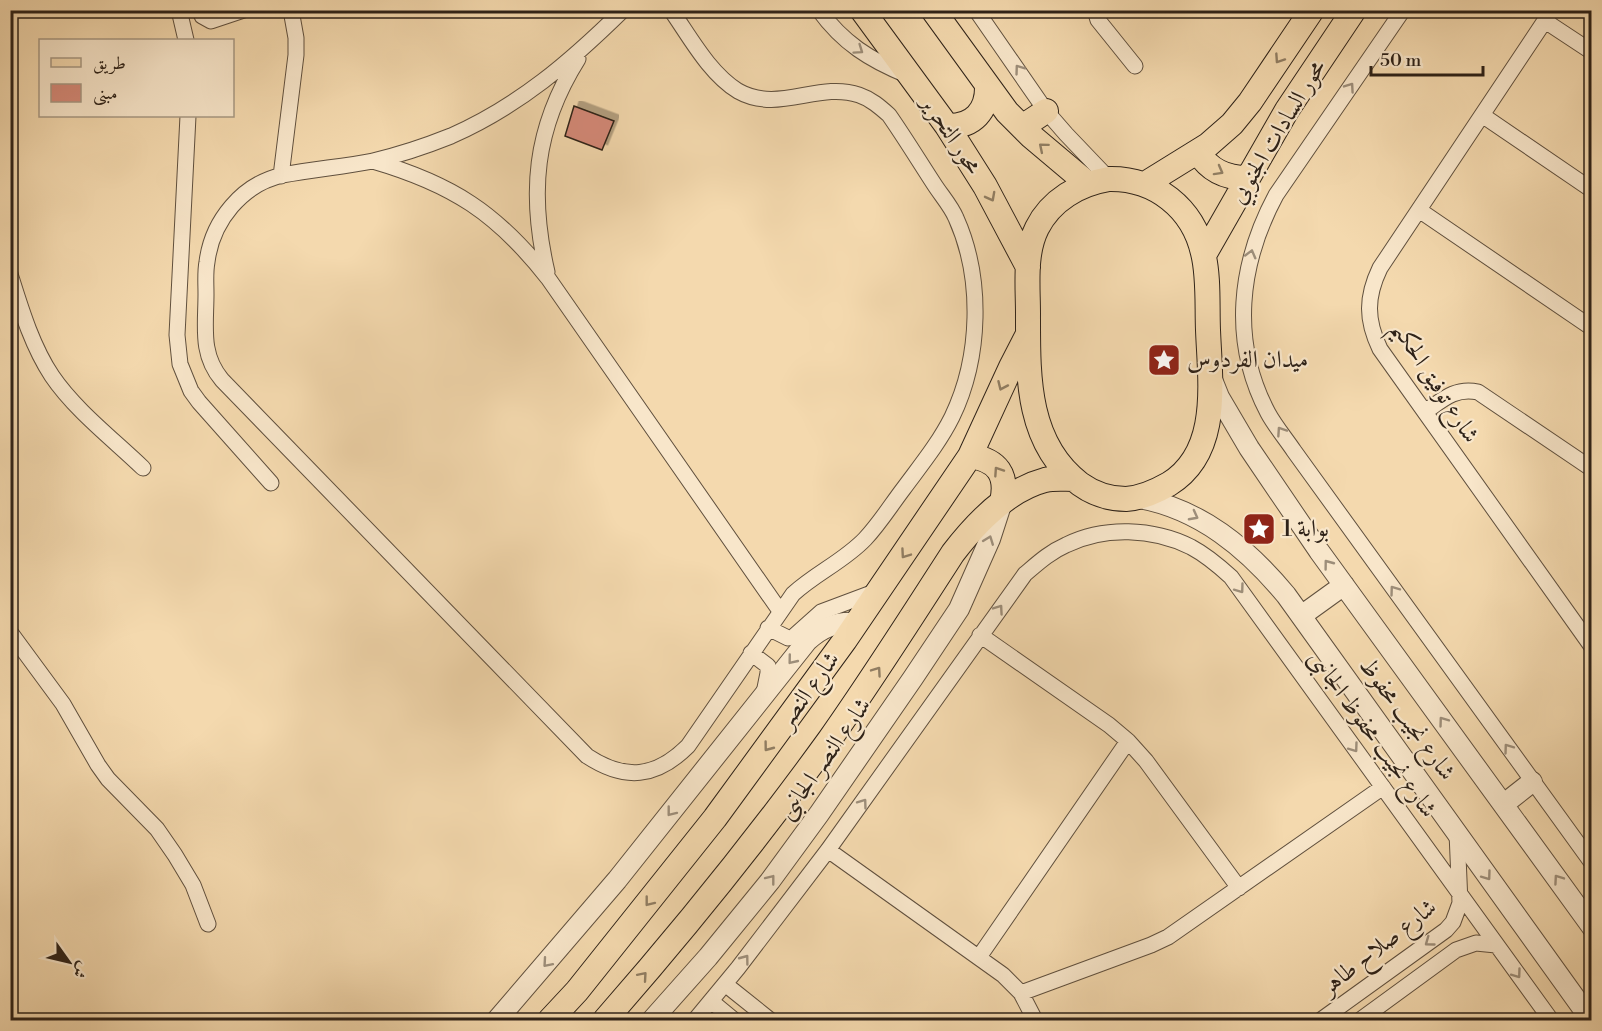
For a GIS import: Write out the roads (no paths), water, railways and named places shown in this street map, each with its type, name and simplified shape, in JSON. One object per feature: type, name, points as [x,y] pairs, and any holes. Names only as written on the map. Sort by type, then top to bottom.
[{"type":"main road","name":"محور التحرير","points":[[862,10],[947,126],[985,186],[1028,267]]},
{"type":"main road","points":[[933,10],[1007,112],[1022,127],[1099,182]]},
{"type":"main road","name":"محور السادات الجنوبي","points":[[1145,184],[1198,152],[1222,134],[1241,114],[1312,10]]},
{"type":"main road","name":"محور السادات الجنوبي","points":[[1204,255],[1221,229],[1247,178],[1287,110],[1354,10]]},
{"type":"main road","points":[[947,126],[969,123],[978,116],[985,107],[988,96],[987,85]]},
{"type":"main road","points":[[1022,127],[1046,111]]},
{"type":"main road","points":[[1198,152],[1208,165],[1222,174],[1247,178]]},
{"type":"main road","points":[[1120,179],[1145,184],[1167,195],[1185,213],[1198,234],[1204,255],[1209,373],[1207,431],[1200,449],[1189,466],[1175,480],[1139,498],[1111,498],[1089,490],[1054,459],[1035,416],[1028,334],[1030,247],[1037,228],[1047,212],[1061,198],[1099,182],[1120,179]]},
{"type":"main road","name":"شارع النصر","points":[[550,1020],[577,991],[708,827],[880,590],[970,456],[1028,334]]},
{"type":"main road","points":[[970,456],[984,458],[995,465],[1003,476],[1005,489],[1002,502]]},
{"type":"main road","name":"شارع النصر","points":[[605,1020],[714,891],[777,811],[882,664],[953,553],[982,520],[1002,502],[1029,486],[1047,480],[1074,479]]},
{"type":"street","points":[[178,10],[186,39]]},
{"type":"street","points":[[200,10],[202,16],[211,21],[244,10]]},
{"type":"street","points":[[281,176],[296,55],[296,38],[291,10]]},
{"type":"street","points":[[622,10],[586,46],[539,85],[487,118],[451,136],[373,161],[281,176],[250,190],[236,201],[216,229],[206,263],[206,345],[208,359],[213,370],[587,756],[603,766],[621,772],[640,773],[658,768],[675,759],[688,746],[768,628],[794,594],[808,580],[849,554],[866,538],[936,445],[952,415],[967,372],[972,350],[975,315],[973,283],[967,249],[956,217],[889,115],[876,103],[859,95],[841,91],[823,92],[779,101],[759,99],[740,92],[723,80],[671,10]]},
{"type":"street","points":[[819,10],[833,29],[850,44],[889,68],[910,76]]},
{"type":"street","points":[[976,10],[1046,111],[1066,134],[1099,182]]},
{"type":"street","points":[[1095,10],[1098,20],[1135,66]]},
{"type":"street","points":[[1403,10],[1276,195],[1264,217],[1249,263],[1243,311],[1250,364],[1269,414],[1592,863]]},
{"type":"street","points":[[1549,16],[1592,52]]},
{"type":"street","name":"شارع توفيق الحكيم","points":[[1549,16],[1380,268],[1372,283],[1369,317],[1380,349],[1592,647]]},
{"type":"street","points":[[548,278],[540,244],[536,210],[537,175],[543,140],[553,107],[567,76],[586,46]]},
{"type":"street","points":[[1482,115],[1592,190]]},
{"type":"street","points":[[188,117],[177,335],[180,364],[199,402],[271,483]]},
{"type":"street","points":[[373,161],[408,171],[441,185],[472,203],[517,242],[548,278],[780,611]]},
{"type":"street","points":[[1419,210],[1592,328]]},
{"type":"street","points":[[10,274],[24,316],[43,361],[63,390],[143,468]]},
{"type":"street","points":[[10,325],[24,316]]},
{"type":"street","name":"شارع نجيب محفوظ","points":[[1209,373],[1219,397],[1249,448],[1344,585],[1592,927]]},
{"type":"street","points":[[1425,412],[1457,391],[1478,392],[1592,469]]},
{"type":"street","name":"شارع نجيب محفوظ","points":[[1139,498],[1162,502],[1190,514],[1241,547],[1264,568],[1301,615],[1591,1020]]},
{"type":"street","name":"شارع النصر الجانبى","points":[[652,1020],[708,957],[770,881],[913,678],[962,603],[990,539],[1002,502]]},
{"type":"street","name":"شارع نجيب محفوظ الجانبى","points":[[696,1020],[828,850],[1025,574],[1044,558],[1066,545],[1083,538],[1116,531],[1167,538],[1191,547],[1212,560],[1231,578],[1551,1020]]},
{"type":"street","points":[[1301,615],[1344,585]]},
{"type":"street","points":[[768,628],[788,638],[793,637],[821,612],[880,590]]},
{"type":"street","points":[[497,1020],[617,880],[815,633],[835,624],[857,623]]},
{"type":"street","points":[[10,632],[63,704],[98,765],[157,829],[175,855],[193,885],[208,924]]},
{"type":"street","points":[[980,635],[1128,741],[1146,761],[1239,888]]},
{"type":"street","points":[[751,653],[768,666],[762,698]]},
{"type":"street","points":[[979,957],[1128,741]]},
{"type":"street","points":[[1504,804],[1532,782]]},
{"type":"street","points":[[1021,993],[1168,937],[1383,787]]},
{"type":"street","name":"شارع صلاح طاهر","points":[[1321,1020],[1446,930],[1453,922],[1458,913],[1459,893],[1457,833]]},
{"type":"street","points":[[828,850],[1003,975],[1021,993],[1035,1020]]},
{"type":"street","name":"شارع صلاح طاهر","points":[[1360,1020],[1456,950],[1476,943],[1496,945]]},
{"type":"street","points":[[725,984],[770,1020]]},
{"type":"street","points":[[711,1001],[734,1020]]},
{"type":"place","name":"ميدان الفردوس","points":[[1164,360]]},
{"type":"place","name":"بوابة 1","points":[[1259,529]]}]
